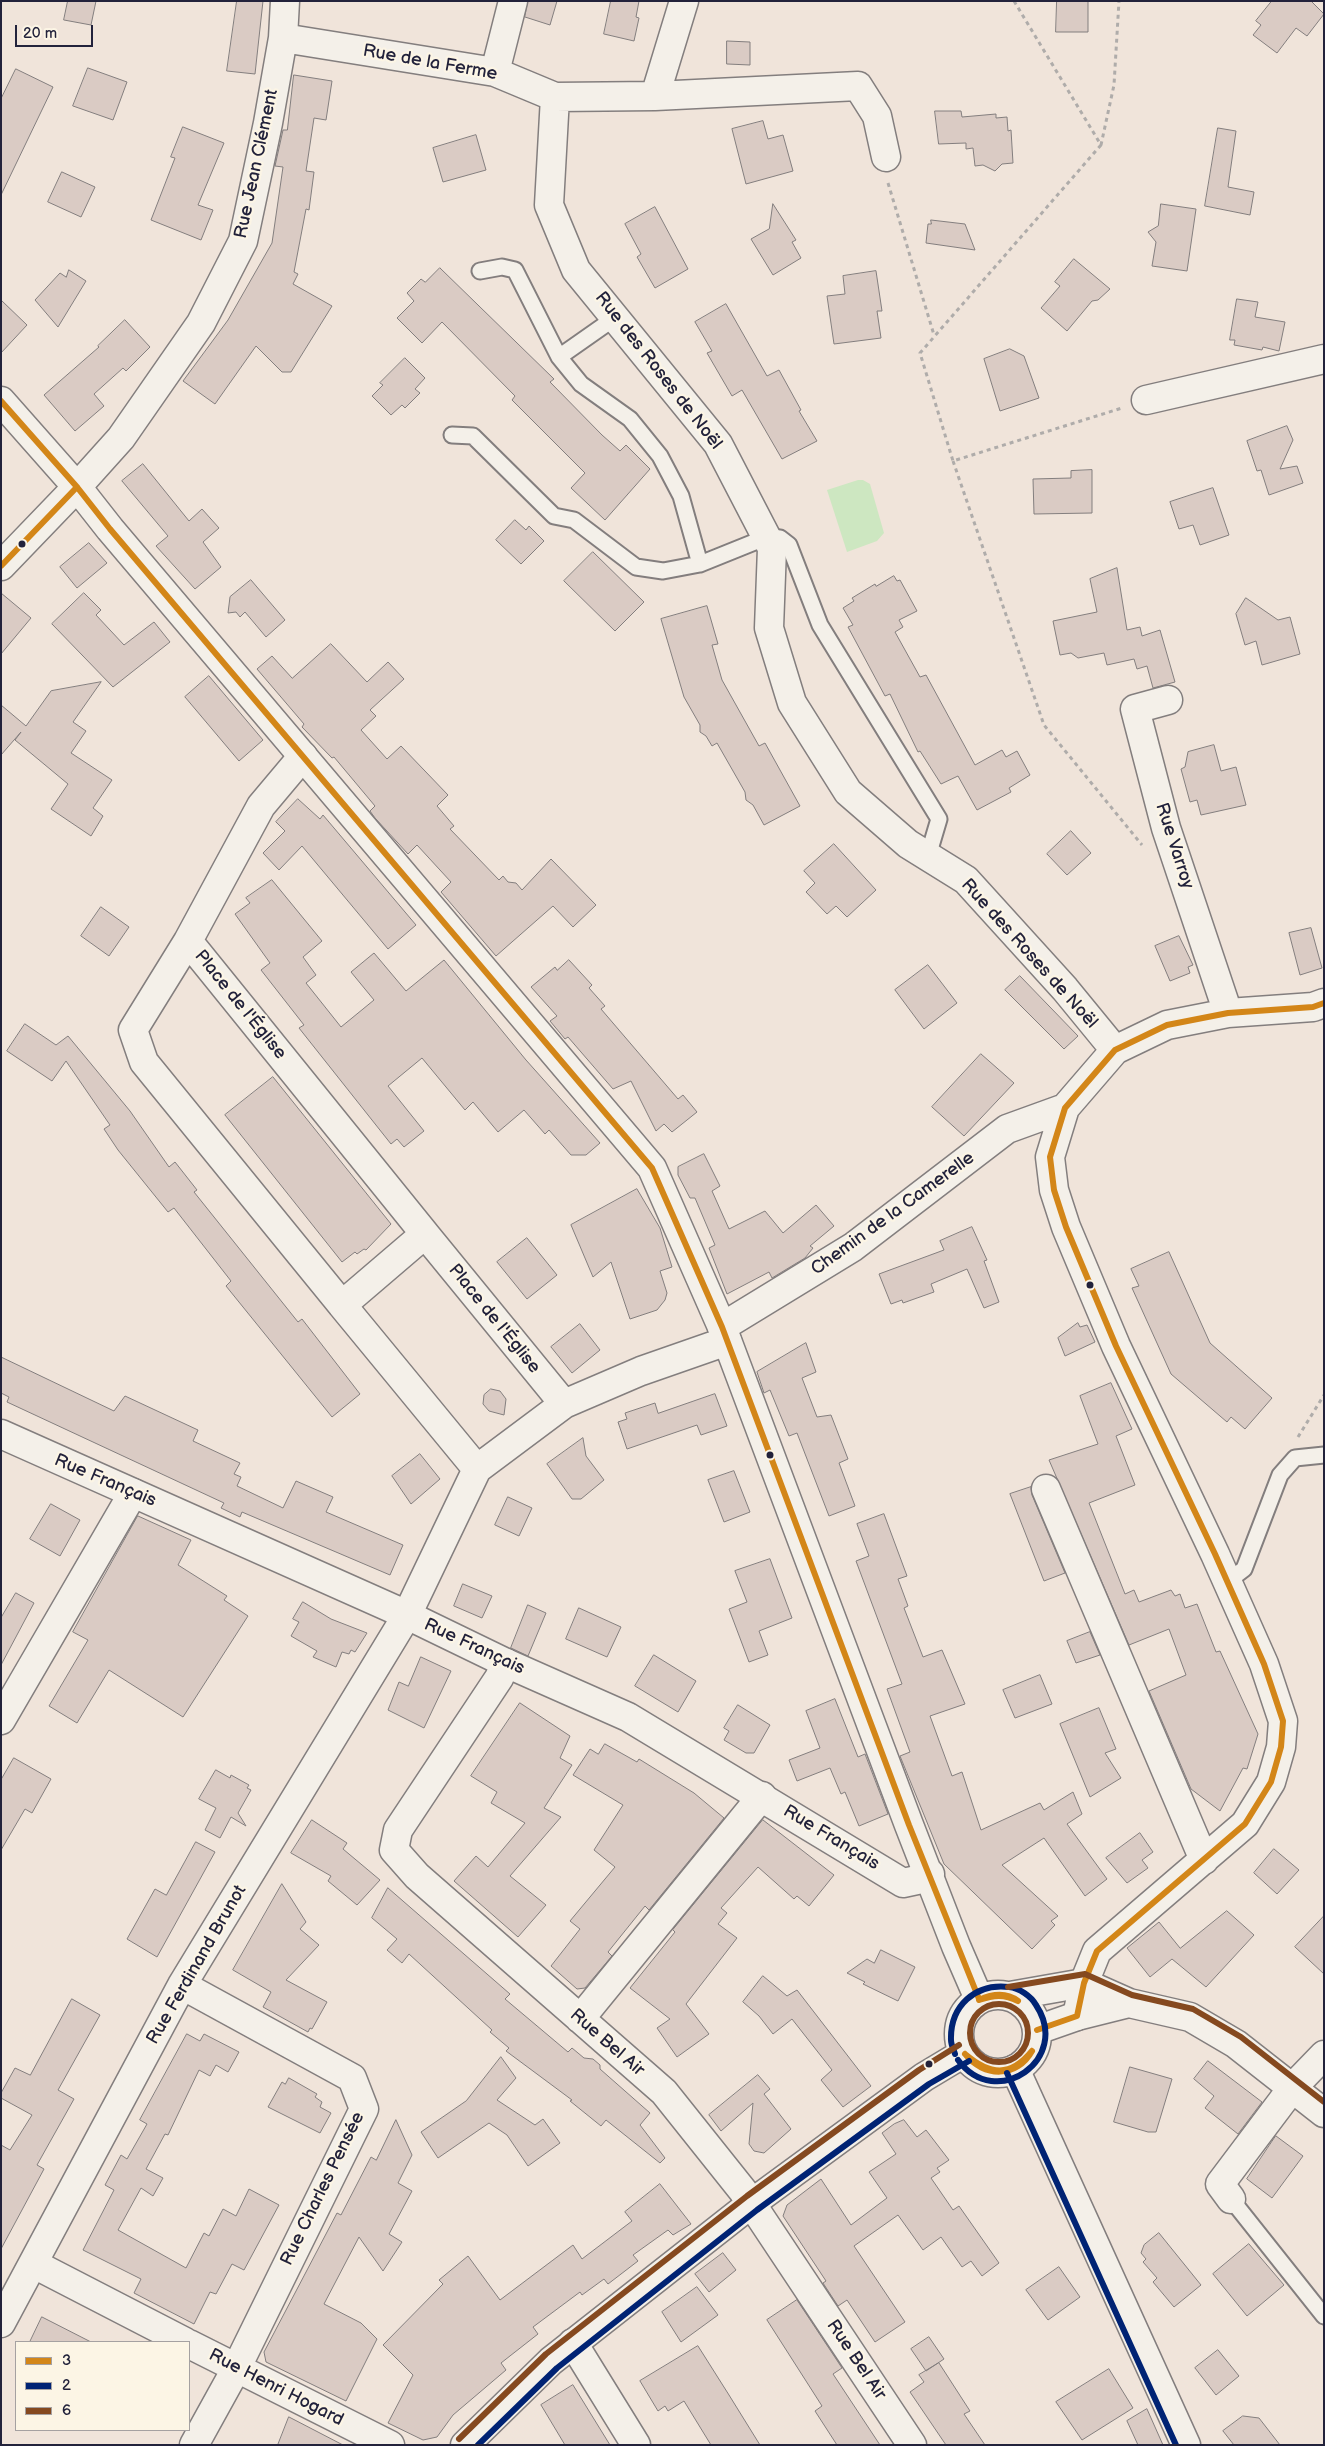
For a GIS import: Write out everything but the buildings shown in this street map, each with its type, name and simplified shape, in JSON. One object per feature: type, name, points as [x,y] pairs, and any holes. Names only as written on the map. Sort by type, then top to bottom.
[{"type":"street","name":"Rue Jean Clément","points":[[1,566],[121,438],[202,323],[243,241],[268,123],[283,38],[285,1]]},
{"type":"street","points":[[495,72],[513,1]]},
{"type":"street","points":[[655,96],[684,1]]},
{"type":"street","name":"Rue de la Ferme","points":[[283,38],[495,72],[555,97],[655,96],[858,86],[877,116],[886,157]]},
{"type":"street","name":"Rue des Roses de Noël","points":[[555,97],[549,205],[576,270],[718,444],[767,537],[772,548],[769,628],[792,703],[848,792],[908,844],[966,880],[1065,989],[1115,1050]]},
{"type":"street","points":[[1146,400],[1324,359]]},
{"type":"street","points":[[1,400],[77,487],[110,529],[652,1168],[725,1334],[909,1825],[930,1874],[956,1946],[979,1999]]},
{"type":"street","name":"Rue Varroy","points":[[1168,700],[1136,709],[1166,828],[1228,1013]]},
{"type":"street","points":[[188,941],[261,806],[303,756]]},
{"type":"street","name":"Place de l'Église","points":[[477,1468],[144,1062],[133,1030],[188,941],[564,1404]]},
{"type":"street","points":[[1077,2016],[1084,1983],[1097,1951],[1245,1824],[1271,1782],[1281,1747],[1283,1721],[1264,1664],[1116,1346],[1066,1227],[1054,1190],[1050,1157],[1065,1108],[1115,1050],[1167,1025],[1228,1013],[1313,1007],[1324,1003]]},
{"type":"street","name":"Chemin de la Camerelle","points":[[725,1334],[854,1247],[1007,1129],[1065,1108]]},
{"type":"street","points":[[342,1305],[425,1234]]},
{"type":"street","points":[[407,1615],[477,1468],[564,1404],[725,1334]]},
{"type":"street","name":"Rue Français","points":[[1,1434],[407,1615],[506,1663],[628,1717],[903,1882],[930,1874]]},
{"type":"street","points":[[1046,1489],[1204,1860]]},
{"type":"street","points":[[1,1720],[133,1493]]},
{"type":"street","name":"Rue Ferdinand Brunot","points":[[1,2323],[182,1985],[407,1615]]},
{"type":"street","name":"Rue Bel Air","points":[[506,1663],[499,1678],[398,1830],[394,1850],[417,1876],[664,2092],[735,2179],[752,2203],[912,2445]]},
{"type":"street","points":[[580,2019],[762,1796]]},
{"type":"street","points":[[1010,1996],[1028,2009],[1037,2030],[1036,2042],[1032,2053],[1025,2062],[1015,2069],[999,2073],[985,2070],[973,2064],[964,2054],[959,2038],[960,2023],[967,2009],[979,1999],[989,1996],[1010,1996],[1084,1983],[1129,2003],[1190,2016],[1236,2044],[1324,2113]]},
{"type":"street","name":"Rue Charles Pensée","points":[[182,1985],[352,2078],[364,2109],[236,2369],[194,2445]]},
{"type":"street","points":[[1037,2030],[1077,2016],[1129,2003]]},
{"type":"street","points":[[465,2445],[551,2361],[573,2343],[752,2203],[924,2076],[964,2054]]},
{"type":"street","points":[[1231,2199],[1220,2184],[1293,2087],[1324,2055]]},
{"type":"street","points":[[1015,2069],[1186,2445]]},
{"type":"street","points":[[34,2264],[183,2341]]},
{"type":"street","points":[[573,2343],[636,2445]]},
{"type":"street","name":"Rue Henri Hogard","points":[[190,2345],[390,2445]]},
{"type":"lane","points":[[480,271],[502,267],[515,270],[559,357],[581,384],[630,419],[660,456],[681,496],[700,564]]},
{"type":"lane","points":[[559,357],[616,317]]},
{"type":"lane","points":[[452,435],[473,436],[554,516],[574,520],[636,567],[663,572],[700,564],[767,537],[780,538],[789,545],[820,625],[939,818],[928,856]]},
{"type":"lane","points":[[1227,1582],[1244,1569],[1280,1475],[1296,1458],[1324,1455]]},
{"type":"lane","points":[[1231,2199],[1324,2316]]},
{"type":"path","points":[[1014,1],[1101,145]]},
{"type":"path","points":[[1119,1],[1114,85],[1101,145],[920,353],[953,462],[1044,725],[1144,847]]},
{"type":"path","points":[[886,157],[887,180],[934,336]]},
{"type":"path","points":[[953,462],[1146,400]]},
{"type":"path","points":[[1280,1475],[1284,1458],[1324,1395]]},
{"type":"green space","points":[[863,480],[870,484],[884,533],[877,541],[847,552],[827,490]]},
{"type":"transit line","name":"3","points":[[1,401],[77,487],[110,529],[652,1168],[722,1327],[909,1825],[979,1999]]},
{"type":"transit line","name":"3","points":[[1,566],[77,487]]},
{"type":"transit line","name":"3","points":[[1037,2030],[1077,2016],[1084,1983],[1097,1951],[1245,1824],[1271,1782],[1281,1747],[1283,1721],[1264,1664],[1215,1554],[1116,1346],[1066,1227],[1054,1190],[1050,1157],[1065,1108],[1115,1050],[1167,1025],[1228,1013],[1313,1007],[1324,1003]]},
{"type":"transit line","name":"6","points":[[1008,1987],[1085,1974],[1132,1995],[1193,2009],[1241,2037],[1324,2102]]},
{"type":"transit line","name":"2","points":[[955,2054],[951,2040],[955,2017],[960,2007],[975,1993],[985,1989],[1009,1987],[1021,1991],[1036,2005],[1045,2025],[1044,2044],[1037,2060],[1025,2072],[1009,2080],[991,2081],[974,2075],[958,2060]]},
{"type":"transit line","name":"3","points":[[979,2000],[989,1996],[1004,1995],[1018,2001]]},
{"type":"transit line","name":"3","points":[[979,2000],[999,1996],[1018,2001]]},
{"type":"transit line","name":"6","points":[[999,2004],[1010,2006],[1020,2012],[1026,2022],[1028,2033],[1026,2044],[1020,2054],[1010,2060],[999,2062],[988,2060],[978,2054],[972,2044],[970,2033],[972,2022],[978,2012],[988,2006],[999,2004]]},
{"type":"transit line","name":"6","points":[[459,2439],[546,2354],[747,2196],[919,2070],[959,2045]]},
{"type":"transit line","name":"3","points":[[965,2054],[983,2066],[1000,2070],[1016,2066],[1032,2051]]},
{"type":"transit line","name":"3","points":[[965,2054],[981,2067],[1000,2072],[1018,2066],[1026,2060],[1032,2051]]},
{"type":"transit line","name":"2","points":[[478,2445],[557,2368],[757,2210],[929,2084],[969,2061]]},
{"type":"transit line","name":"2","points":[[1007,2073],[1176,2445]]}]
